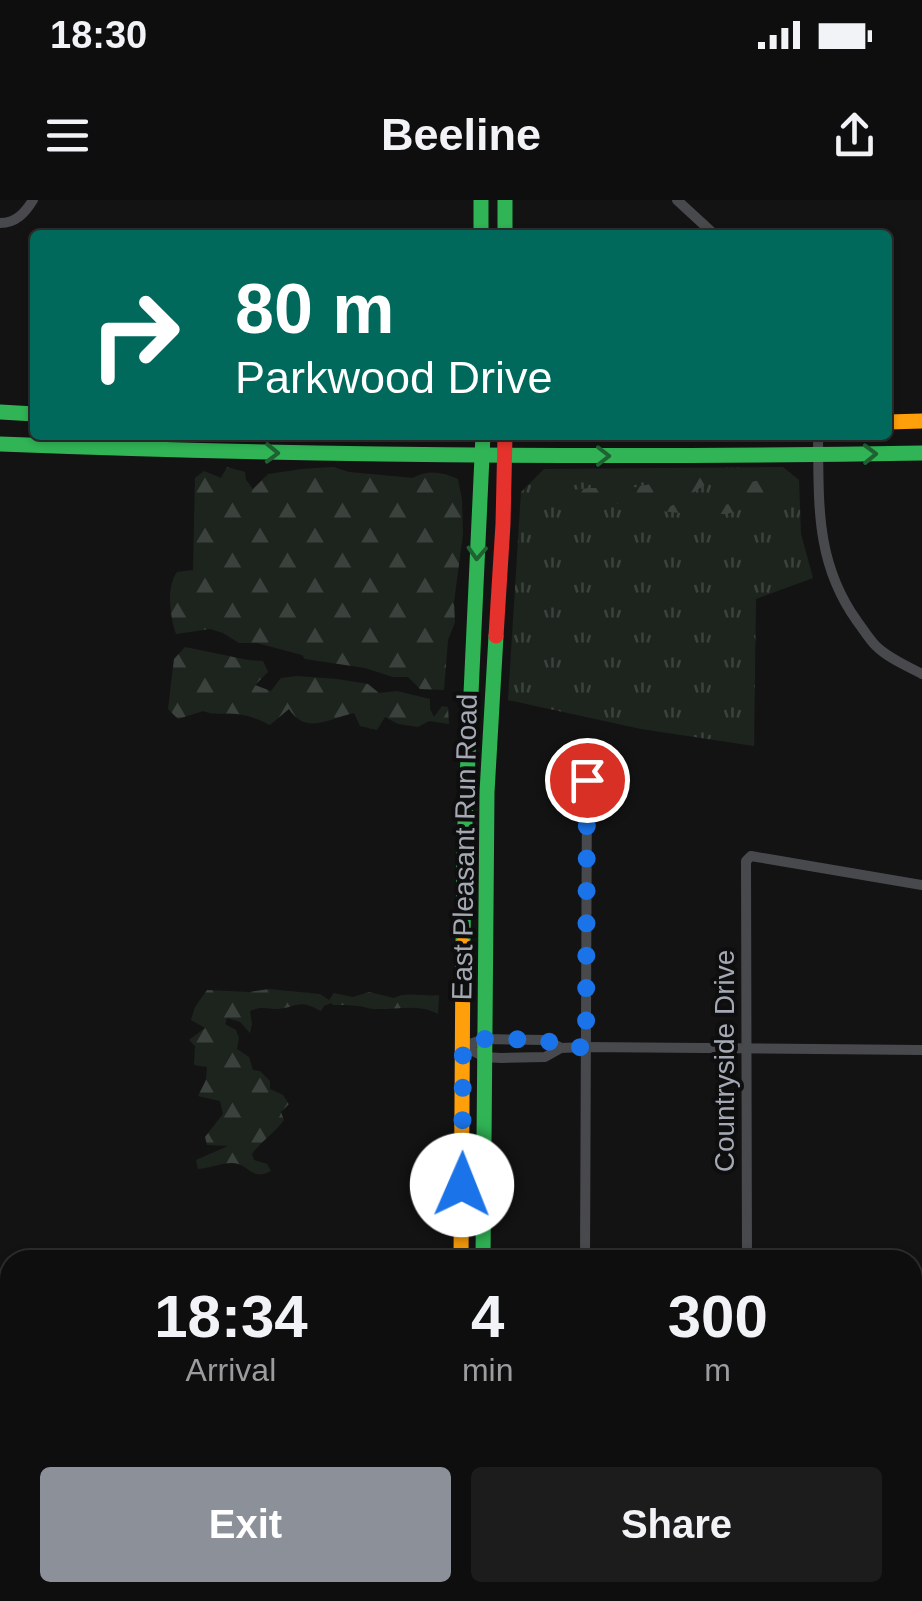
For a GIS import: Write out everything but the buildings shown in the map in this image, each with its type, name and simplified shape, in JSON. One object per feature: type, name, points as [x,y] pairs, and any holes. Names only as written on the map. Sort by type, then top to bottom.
[{"type":"main road","points":[[481,200],[481,230]]},
{"type":"main road","points":[[505,200],[505,230]]},
{"type":"main road","points":[[0,412],[30,414]]},
{"type":"main road","points":[[892,422],[922,421]]},
{"type":"main road","name":"East Pleasant Run Road","points":[[461,1250],[464,844],[483,440]]},
{"type":"main road","name":"East Pleasant Run Road","points":[[483,1250],[489,726],[500,610],[505,440]]},
{"type":"main road","points":[[0,444],[182,452],[505,456],[922,453]]},
{"type":"street","points":[[0,223],[23,214],[33,200]]},
{"type":"street","points":[[677,200],[710,230]]},
{"type":"street","points":[[818,440],[820,524],[834,582],[876,646],[922,674]]},
{"type":"street","points":[[585,1250],[587,780]]},
{"type":"street","name":"Countryside Drive","points":[[747,1250],[746,861],[751,856],[922,886]]},
{"type":"street","points":[[463,1046],[485,1039],[546,1040],[561,1048]]},
{"type":"street","points":[[463,1046],[485,1058],[545,1057],[561,1048],[586,1047],[922,1050]]},
{"type":"green space","points":[[227,467],[245,472],[253,489],[268,474],[333,467],[413,478],[436,472],[458,479],[463,534],[444,690],[420,689],[408,677],[305,659],[257,643],[239,643],[210,629],[176,634],[170,594],[177,572],[193,570],[195,478],[204,471],[221,478]]},
{"type":"green space","points":[[783,467],[799,480],[801,534],[813,578],[756,599],[754,746],[641,729],[508,700],[521,492],[544,469]]},
{"type":"green space","points":[[696,472],[720,474],[693,493],[712,506],[730,504],[727,491],[750,482],[764,480],[787,485],[782,497],[746,501],[743,509],[710,514],[691,523],[680,513],[661,511],[681,501],[653,495],[635,509],[616,503],[575,507],[554,492],[651,484],[675,487]]},
{"type":"green space","points":[[185,647],[263,661],[268,672],[255,685],[271,691],[281,678],[297,676],[368,684],[379,693],[397,691],[430,699],[434,717],[442,706],[448,707],[449,724],[429,721],[418,727],[385,717],[377,730],[360,726],[354,713],[310,723],[289,709],[270,725],[246,715],[203,711],[178,719],[168,709],[174,659]]},
{"type":"green space","points":[[269,989],[320,994],[329,1000],[334,993],[353,997],[369,992],[394,998],[439,995],[438,1014],[415,1008],[374,1009],[331,1003],[321,1011],[301,1004],[282,1009],[259,1008],[250,1011],[250,1033],[240,1022],[227,1018],[225,1024],[236,1030],[239,1038],[237,1049],[249,1057],[253,1070],[270,1081],[270,1089],[283,1095],[289,1104],[281,1112],[284,1120],[252,1154],[254,1160],[267,1164],[271,1171],[254,1173],[232,1163],[198,1169],[196,1160],[228,1146],[207,1145],[205,1137],[223,1114],[220,1101],[198,1096],[207,1067],[194,1065],[195,1046],[189,1040],[205,1028],[191,1020],[195,1007],[207,990]]},
{"type":"traffic: fast","points":[[481,200],[481,230]]},
{"type":"traffic: fast","points":[[505,200],[505,230]]},
{"type":"traffic: fast","points":[[0,412],[30,414]]},
{"type":"traffic: fast","points":[[463,944],[483,440]]},
{"type":"traffic: fast","points":[[0,444],[461,455],[922,453]]},
{"type":"traffic: fast","points":[[483,1250],[487,792],[496,636]]},
{"type":"traffic: slow","points":[[892,422],[922,421]]},
{"type":"traffic: slow","points":[[461,1250],[463,944]]},
{"type":"traffic: jam","points":[[496,636],[505,440]]},
{"type":"route","points":[[462,1185],[463,1046],[485,1039],[502,1039],[546,1040],[561,1048],[586,1047],[587,780]]}]
